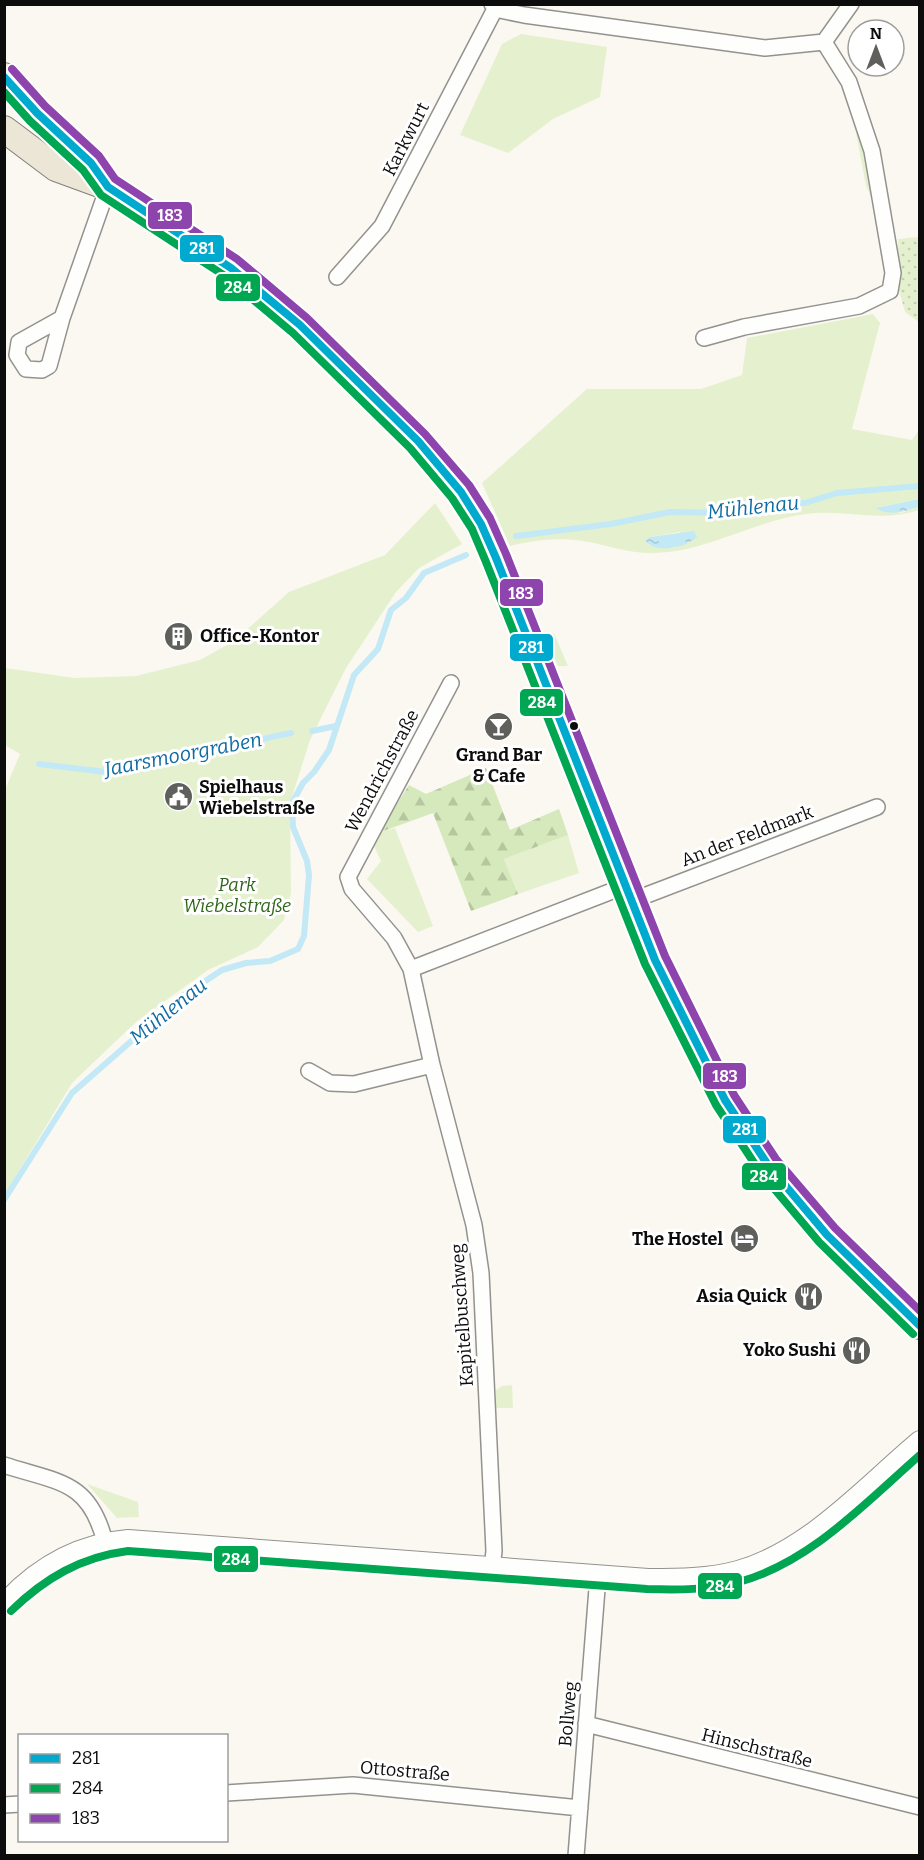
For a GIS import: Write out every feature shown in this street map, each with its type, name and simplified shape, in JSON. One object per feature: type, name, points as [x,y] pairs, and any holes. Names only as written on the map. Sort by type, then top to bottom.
[{"type":"main road","points":[[4,76],[37,113],[91,163],[108,187]]},
{"type":"main road","points":[[4,129],[57,168],[108,187],[231,268],[300,324],[418,441],[461,492],[481,524],[496,558],[655,960],[720,1090],[768,1165],[826,1235],[920,1326]]},
{"type":"street","points":[[493,7],[765,48],[824,42],[852,4]]},
{"type":"street","name":"Karkwurt","points":[[337,277],[382,226],[493,7]]},
{"type":"street","points":[[704,338],[744,327],[859,306],[890,291],[893,273],[873,151],[849,82],[824,42]]},
{"type":"street","points":[[62,318],[108,187]]},
{"type":"street","name":"Wendrichstraße","points":[[348,877],[451,683]]},
{"type":"street","name":"An der Feldmark","points":[[411,969],[877,807]]},
{"type":"street","name":"Kapitelbuschweg","points":[[348,877],[352,889],[394,938],[411,969],[432,1065],[463,1178],[479,1250],[494,1551],[492,1569]]},
{"type":"street","points":[[309,1071],[330,1083],[354,1084],[432,1065]]},
{"type":"street","points":[[4,1604],[23,1584],[68,1555],[105,1542],[143,1541],[648,1579],[710,1576],[764,1562],[809,1536],[920,1441]]},
{"type":"street","points":[[4,1465],[64,1485],[83,1495],[94,1508],[105,1542]]},
{"type":"street","name":"Bollweg","points":[[576,1856],[598,1576]]},
{"type":"street","name":"Hinschstraße","points":[[586,1724],[920,1807]]},
{"type":"street","name":"Ottostraße","points":[[228,1793],[353,1785],[580,1808]]},
{"type":"green space","points":[[521,34],[607,47],[600,97],[553,119],[508,153],[460,135],[502,44]]},
{"type":"green space","points":[[853,117],[867,158],[874,203],[866,186]]},
{"type":"green space","points":[[919,237],[919,322],[905,312],[899,290],[898,239]]},
{"type":"green space","points":[[873,314],[880,323],[852,429],[912,440],[919,430],[919,499],[880,507],[901,513],[919,507],[919,510],[905,514],[877,516],[835,513],[806,514],[768,523],[693,547],[655,553],[564,539],[510,546],[482,483],[587,389],[701,389],[742,375],[747,338]],"holes":[[[680,532],[675,548],[649,545],[650,537]]]},
{"type":"green space","name":"Park Wiebelstraße","points":[[435,503],[462,544],[419,568],[396,592],[346,668],[310,740],[290,803],[291,893],[284,920],[258,947],[208,970],[136,1022],[72,1083],[5,1194],[4,792],[20,754],[5,745],[5,668],[75,678],[136,676],[200,660],[234,641],[289,592],[385,555]]},
{"type":"green space","points":[[554,633],[568,666],[558,666],[552,654],[550,641]]},
{"type":"green space","points":[[486,768],[510,830],[559,809],[568,835],[504,859],[518,894],[471,911],[433,813],[378,833],[409,785],[426,794]]},
{"type":"green space","points":[[395,828],[433,926],[418,932],[367,879],[381,861],[373,844],[378,833]]},
{"type":"green space","points":[[568,835],[579,873],[518,894],[504,859]]},
{"type":"green space","points":[[512,1385],[513,1408],[496,1408],[496,1390],[502,1386]]},
{"type":"green space","points":[[87,1484],[138,1502],[139,1517],[117,1518]]},
{"type":"water","points":[[919,499],[919,507],[903,511],[892,513],[876,508]]},
{"type":"water","points":[[694,531],[697,537],[678,547],[657,547],[645,541],[650,537]]},
{"type":"waterway","name":"Mühlenau","points":[[516,536],[611,524],[670,512],[730,513],[765,502],[805,503],[837,493],[920,486]]},
{"type":"waterway","name":"Mühlenau","points":[[4,1200],[72,1093],[184,995],[222,970],[246,963],[270,961],[298,949],[304,936],[309,875],[307,861],[293,827],[292,803],[303,783],[314,772],[329,750],[354,675],[378,649],[391,610],[406,598],[424,573],[466,555]]},
{"type":"waterway","name":"Jaarsmoorgraben","points":[[312,731],[336,726]]},
{"type":"waterway","name":"Jaarsmoorgraben","points":[[39,764],[106,772],[291,733]]},
{"type":"transit line","name":"183","points":[[12,69],[45,106],[99,156],[115,179],[237,259],[307,318],[425,434],[469,485],[490,518],[506,554],[665,956],[734,1095],[776,1159],[835,1228],[920,1311]]},
{"type":"transit line","name":"281","points":[[4,77],[37,113],[91,163],[108,187],[231,268],[300,325],[418,441],[461,492],[481,524],[496,558],[655,960],[725,1100],[768,1165],[827,1235],[920,1326]]},
{"type":"transit line","name":"284","points":[[4,92],[30,121],[83,170],[101,195],[225,276],[293,333],[410,448],[452,498],[472,529],[486,562],[645,964],[716,1105],[760,1172],[819,1242],[913,1334]]},
{"type":"transit line","name":"284","points":[[11,1611],[37,1589],[65,1571],[95,1558],[128,1551],[647,1589],[716,1587],[765,1573],[813,1546],[858,1511],[920,1455]]},
{"type":"place","name":"Office-Kontor","points":[[179,636]]},
{"type":"place","name":"Grand Bar & Cafe","points":[[499,726]]},
{"type":"place","name":"Spielhaus Wiebelstraße","points":[[178,797]]},
{"type":"place","name":"The Hostel","points":[[744,1239]]},
{"type":"place","name":"Asia Quick","points":[[808,1296]]},
{"type":"place","name":"Yoko Sushi","points":[[857,1350]]}]
